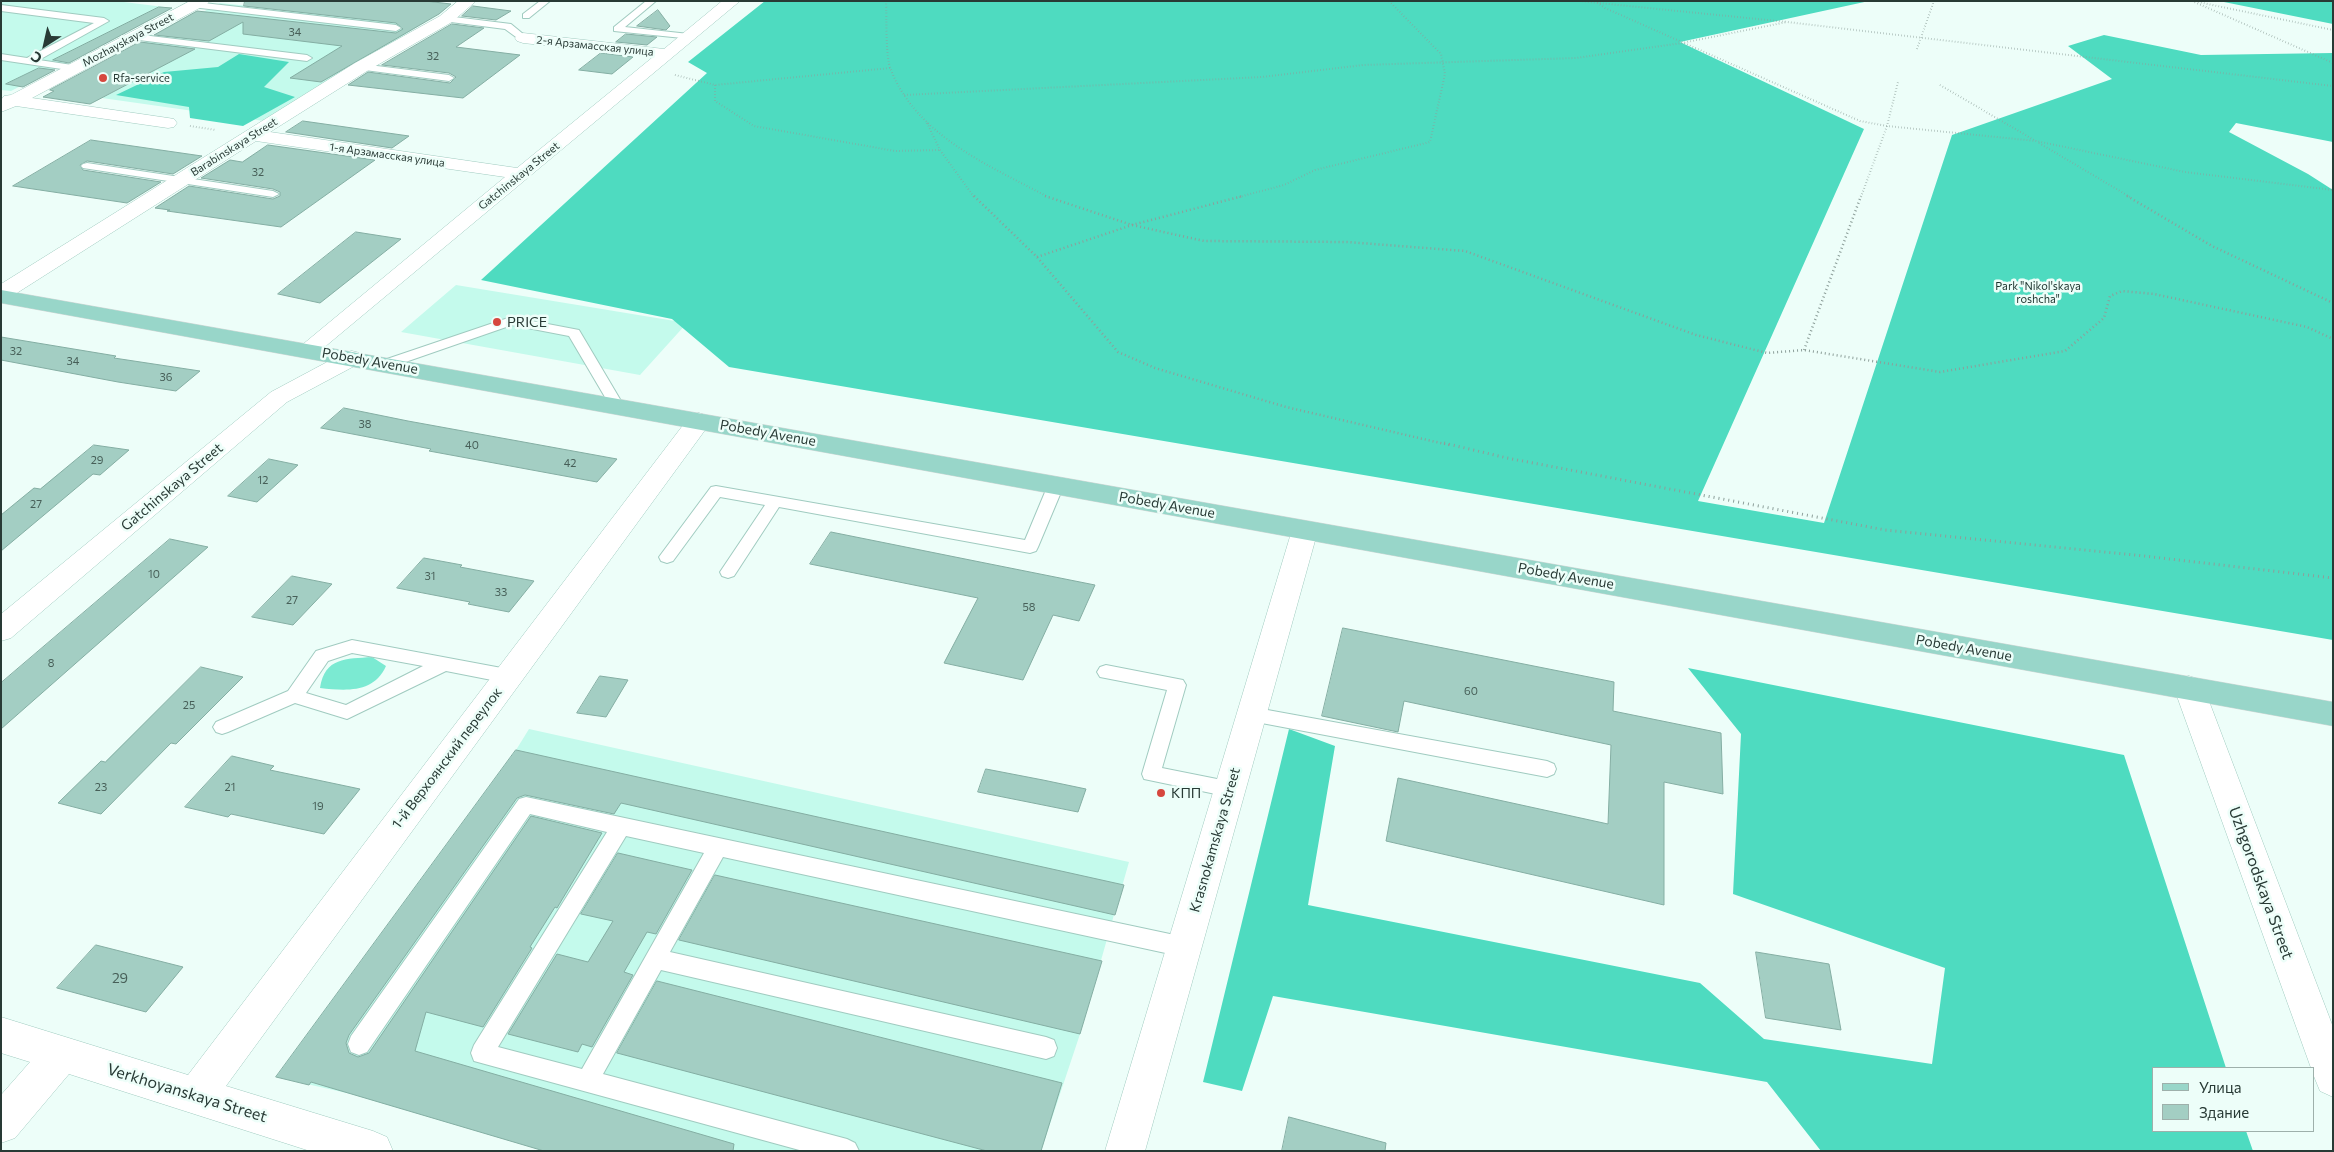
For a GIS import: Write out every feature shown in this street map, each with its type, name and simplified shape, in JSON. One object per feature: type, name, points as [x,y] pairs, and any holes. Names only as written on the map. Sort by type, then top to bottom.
[{"type":"main road","name":"Pobedy Avenue","points":[[1,295],[2333,714]]},
{"type":"street","name":"Barabinskaya Street","points":[[1,295],[361,67],[446,19],[468,1]]},
{"type":"street","name":"Gatchinskaya Street","points":[[307,350],[732,1]]},
{"type":"street","name":"Mozhayskaya Street","points":[[6,102],[198,3]]},
{"type":"street","name":"2-я Арзамасская улица","points":[[523,38],[663,58]]},
{"type":"street","points":[[6,102],[168,123]]},
{"type":"street","name":"1-я Арзамасская улица","points":[[253,135],[521,174]]},
{"type":"street","name":"Gatchinskaya Street","points":[[1,630],[279,397],[352,358]]},
{"type":"street","name":"1-й Верхоянский переулок","points":[[196,1096],[507,676],[699,421]]},
{"type":"street","name":"Krasnokamskaya Street","points":[[1125,1151],[1304,530]]},
{"type":"street","name":"Uzhgorodskaya Street","points":[[2189,688],[2333,1078]]},
{"type":"street","name":"Verkhoyanskaya Street","points":[[1,1035],[373,1151]]},
{"type":"street","points":[[1,1124],[62,1054]]},
{"type":"lane","points":[[526,16],[546,1]]},
{"type":"lane","points":[[652,1],[617,29],[689,37]]},
{"type":"lane","points":[[198,3],[396,28]]},
{"type":"lane","points":[[1,8],[104,21],[29,61]]},
{"type":"lane","points":[[446,19],[508,26],[523,38]]},
{"type":"lane","points":[[134,37],[307,58]]},
{"type":"lane","points":[[1,57],[75,68]]},
{"type":"lane","points":[[361,67],[449,78]]},
{"type":"lane","points":[[87,166],[274,194]]},
{"type":"lane","points":[[386,364],[511,321],[574,333],[617,406]]},
{"type":"lane","points":[[666,557],[716,490],[1030,547],[1056,485]]},
{"type":"lane","points":[[728,572],[775,501]]},
{"type":"lane","points":[[222,727],[294,696],[322,656],[352,646],[507,676]]},
{"type":"lane","points":[[294,696],[347,712],[446,663]]},
{"type":"lane","points":[[1106,672],[1177,686],[1151,774],[1230,789]]},
{"type":"lane","points":[[1251,714],[1547,769]]},
{"type":"lane","points":[[360,1044],[526,805],[717,849],[1184,947]]},
{"type":"lane","points":[[621,827],[482,1053],[847,1151]]},
{"type":"lane","points":[[587,1081],[717,849]]},
{"type":"lane","points":[[656,959],[1046,1048]]},
{"type":"path","points":[[886,1],[890,68],[904,95],[927,122],[962,150],[1048,197],[1132,225],[1204,241],[1347,242],[1465,251],[1696,335],[1767,353],[1804,350],[1940,372],[2065,351],[2104,318],[2110,296],[2122,292],[2154,294],[2307,328],[2333,339]]},
{"type":"path","points":[[1037,257],[1132,225],[1284,185],[1315,170],[1430,142],[1444,74],[1441,54],[1389,1]]},
{"type":"path","points":[[1579,1],[1787,22],[2333,86]]},
{"type":"path","points":[[1917,49],[1919,38],[1934,1]]},
{"type":"path","points":[[2193,1],[2333,30]]},
{"type":"path","points":[[2193,1],[2333,63]]},
{"type":"path","points":[[1595,2],[1682,43],[1860,121],[1887,126],[2036,141],[2185,172],[2333,190]]},
{"type":"path","points":[[904,95],[1262,77],[1363,65],[1576,58],[1682,43],[1787,22]]},
{"type":"path","points":[[663,58],[672,75],[715,85],[890,68]]},
{"type":"path","points":[[1804,350],[1887,126],[1898,82]]},
{"type":"path","points":[[715,85],[715,101],[754,126],[895,151],[940,150]]},
{"type":"path","points":[[1940,85],[2212,246],[2333,303]]},
{"type":"path","points":[[927,122],[940,150],[976,199],[1037,257],[1118,352],[1155,368],[1286,407],[1506,458],[1885,530],[2144,556],[2333,578]]},
{"type":"path","points":[[168,123],[253,135]]},
{"type":"shaded area","points":[[1,1],[116,1],[164,7],[141,19],[119,35],[11,91],[1,90]]},
{"type":"shaded area","points":[[220,3],[422,24],[264,121],[102,98],[151,72],[104,64]]},
{"type":"shaded area","points":[[456,285],[687,323],[640,375],[401,332]]},
{"type":"shaded area","points":[[529,729],[1129,862],[1080,1034],[1041,1151],[544,1151],[351,1094],[276,1077],[516,750]]},
{"type":"green space","name":"Park \"Nikol'skaya roshcha\"","points":[[765,1],[1869,1],[1680,42],[1864,129],[1698,501],[1824,523],[1952,135],[2112,79],[2068,46],[2104,35],[2201,55],[2333,53],[2333,142],[2236,123],[2229,132],[2308,174],[2333,190],[2333,640],[729,367],[672,319],[481,280],[707,73],[688,62]]},
{"type":"green space","points":[[2219,1],[2333,1],[2333,24]]},
{"type":"green space","points":[[239,54],[289,62],[264,87],[295,97],[243,126],[190,118],[189,107],[116,95],[164,72],[218,67]]},
{"type":"green space","points":[[372,657],[386,666],[381,675],[367,686],[340,690],[320,688],[327,670],[332,665],[354,658]]},
{"type":"green space","points":[[1688,668],[2124,755],[2226,1067],[2152,1067],[2152,1132],[2246,1132],[2253,1151],[1821,1151],[1767,1082],[1273,996],[1242,1091],[1203,1082],[1289,729],[1335,746],[1308,905],[1700,983],[1764,1039],[1932,1064],[1945,968],[1733,894],[1741,734]]},
{"type":"building","points":[[245,1],[425,1],[451,4],[439,14],[321,82],[290,78],[342,46],[243,34],[243,22],[209,41],[154,35],[197,11],[396,33],[403,29],[396,23],[244,6]]},
{"type":"building","points":[[473,6],[511,11],[496,20],[462,16]]},
{"type":"building","points":[[159,7],[172,8],[69,63],[53,60]]},
{"type":"building","points":[[658,10],[670,26],[666,30],[637,26]]},
{"type":"building","points":[[452,24],[484,28],[456,47],[520,55],[463,98],[348,85],[368,72],[450,83],[456,77],[449,73],[382,65]]},
{"type":"building","points":[[626,34],[657,37],[647,45],[616,42]]},
{"type":"building","points":[[140,42],[195,49],[90,104],[43,97],[54,91],[50,90]]},
{"type":"building","points":[[601,53],[633,57],[612,74],[579,70]]},
{"type":"building","points":[[39,68],[55,70],[23,87],[6,84]]},
{"type":"building","points":[[303,121],[409,136],[392,148],[286,132]]},
{"type":"building","points":[[91,140],[202,156],[173,174],[87,161],[80,165],[83,170],[161,182],[127,203],[13,186]]},
{"type":"building","points":[[268,145],[375,160],[281,227],[155,208],[189,186],[273,199],[280,196],[280,192],[273,189],[201,178],[230,160],[242,162]]},
{"type":"building","points":[[356,232],[401,239],[320,303],[278,294]]},
{"type":"building","points":[[1,337],[116,356],[114,358],[200,371],[176,391],[118,382],[1,360]]},
{"type":"building","points":[[344,408],[617,459],[597,482],[429,451],[431,449],[321,428]]},
{"type":"building","points":[[94,445],[129,450],[100,475],[93,474],[1,551],[1,515],[34,488],[40,489]]},
{"type":"building","points":[[269,459],[298,465],[257,502],[228,496]]},
{"type":"building","points":[[831,532],[1095,585],[1079,621],[1053,615],[1023,680],[944,663],[978,598],[810,564]]},
{"type":"building","points":[[170,539],[208,547],[1,729],[1,683]]},
{"type":"building","points":[[424,558],[534,581],[509,612],[468,604],[470,602],[397,588]]},
{"type":"building","points":[[292,576],[332,584],[293,625],[252,617]]},
{"type":"building","points":[[1343,628],[1614,682],[1613,711],[1721,733],[1723,794],[1664,782],[1664,905],[1386,841],[1398,778],[1608,824],[1611,745],[1404,701],[1398,732],[1322,716]]},
{"type":"building","points":[[201,667],[243,677],[176,744],[171,743],[101,814],[58,803],[101,761],[105,762]]},
{"type":"building","points":[[600,676],[628,680],[606,717],[577,713]]},
{"type":"building","points":[[516,750],[1124,885],[1115,915],[621,803],[614,814],[525,795],[517,798],[349,1035],[346,1043],[349,1053],[358,1057],[369,1053],[531,816],[602,833],[557,908],[555,907],[530,947],[532,948],[483,1027],[426,1012],[415,1051],[734,1144],[733,1151],[544,1151],[311,1082],[309,1085],[276,1077]]},
{"type":"building","points":[[232,756],[274,766],[270,770],[360,789],[324,834],[231,814],[228,817],[185,807]]},
{"type":"building","points":[[986,769],[1086,789],[1078,812],[978,792]]},
{"type":"building","points":[[618,853],[692,870],[656,934],[647,932],[624,972],[633,975],[592,1047],[582,1044],[578,1052],[508,1034],[557,954],[588,962],[613,921],[581,914]]},
{"type":"building","points":[[715,875],[1102,961],[1080,1034],[679,940]]},
{"type":"building","points":[[96,945],[183,967],[146,1012],[57,988]]},
{"type":"building","points":[[1756,952],[1829,964],[1841,1030],[1766,1018]]},
{"type":"building","points":[[657,981],[1062,1083],[1041,1151],[987,1151],[617,1053]]},
{"type":"building","points":[[1289,1117],[1386,1143],[1385,1151],[1282,1151]]},
{"type":"place","name":"Rfa-service","points":[[103,78]]},
{"type":"place","name":"PRICE","points":[[497,322]]},
{"type":"place","name":"КПП","points":[[1161,793]]}]
